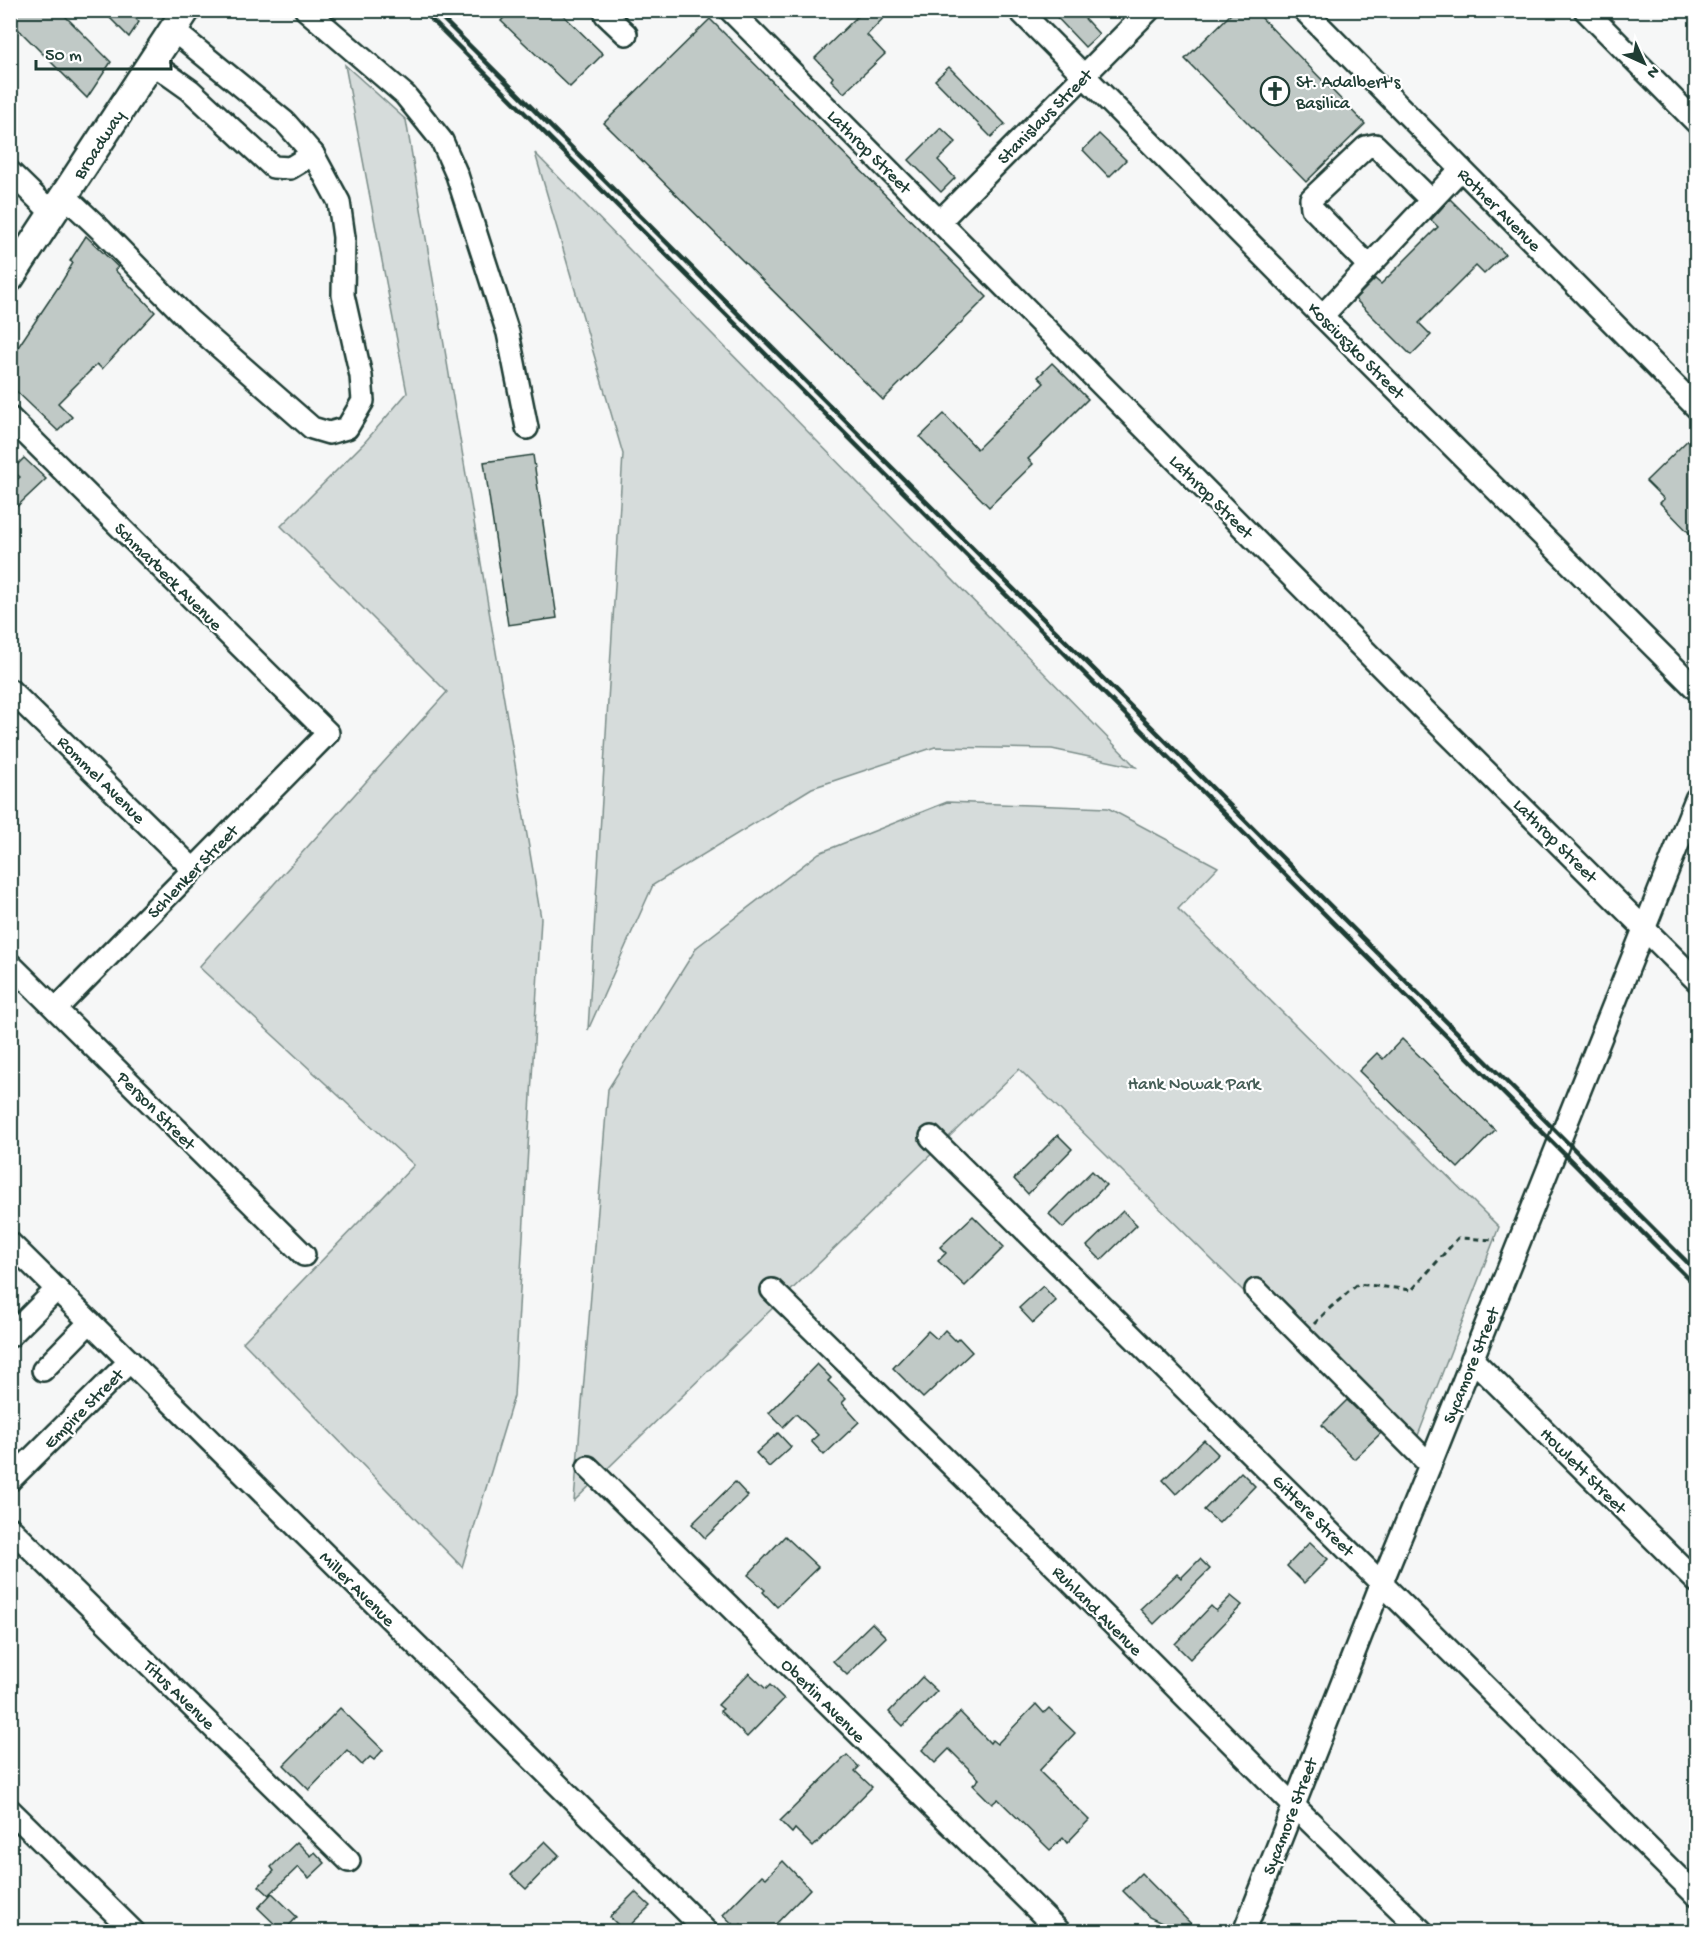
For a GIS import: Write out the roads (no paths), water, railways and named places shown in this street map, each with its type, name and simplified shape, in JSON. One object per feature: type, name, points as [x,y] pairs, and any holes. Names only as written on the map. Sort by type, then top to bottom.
[{"type":"main road","name":"Broadway","points":[[10,278],[180,20]]},
{"type":"street","points":[[306,10],[405,95],[442,141],[457,175],[508,333],[527,428]]},
{"type":"street","points":[[606,10],[606,15],[626,34]]},
{"type":"street","name":"Lathrop Street","points":[[730,10],[1696,980]]},
{"type":"street","name":"Kosciuszko Street","points":[[1019,10],[1696,689]]},
{"type":"street","name":"Stanislaus Street","points":[[940,221],[1149,10]]},
{"type":"street","name":"Rother Avenue","points":[[1304,10],[1696,407]]},
{"type":"street","points":[[1585,10],[1696,122]]},
{"type":"street","points":[[10,172],[102,231],[190,321],[312,428],[329,433],[347,428],[363,401],[361,376],[343,295],[344,237],[339,202],[313,154],[285,122],[180,20]]},
{"type":"street","points":[[152,63],[190,90],[273,167],[290,168],[313,154]]},
{"type":"street","points":[[1368,266],[1312,208],[1311,199],[1366,147],[1375,145],[1431,200]]},
{"type":"street","points":[[1322,315],[1461,169]]},
{"type":"street","name":"Schmarbeck Avenue","points":[[10,418],[328,733]]},
{"type":"street","name":"Rommel Avenue","points":[[10,690],[193,869]]},
{"type":"street","name":"Schlenker Street","points":[[56,1009],[328,733]]},
{"type":"street","name":"Sycamore Street","points":[[1244,1932],[1696,799]]},
{"type":"street","name":"Person Street","points":[[10,964],[304,1255]]},
{"type":"street","name":"Gittere Street","points":[[931,1137],[1696,1895]]},
{"type":"street","name":"Miller Avenue","points":[[10,1243],[707,1932]]},
{"type":"street","points":[[10,1336],[57,1289]]},
{"type":"street","name":"Ruhland Avenue","points":[[772,1290],[1423,1932]]},
{"type":"street","points":[[1256,1290],[1430,1465]]},
{"type":"street","points":[[43,1370],[90,1322]]},
{"type":"street","name":"Howlett Street","points":[[1472,1359],[1696,1581]]},
{"type":"street","name":"Empire Street","points":[[10,1480],[130,1361]]},
{"type":"street","name":"Oberlin Avenue","points":[[588,1467],[1060,1932]]},
{"type":"street","name":"Titus Avenue","points":[[10,1528],[349,1861]]},
{"type":"street","points":[[10,1810],[134,1932]]},
{"type":"railway","points":[[422,10],[1696,1286]]},
{"type":"railway","points":[[440,16],[1696,1271]]},
{"type":"place","name":"St. Adalbert's Basilica","points":[[1275,91]]},
{"type":"park label","name":"Hank Nowak Park","points":[[1194,1083]]}]
